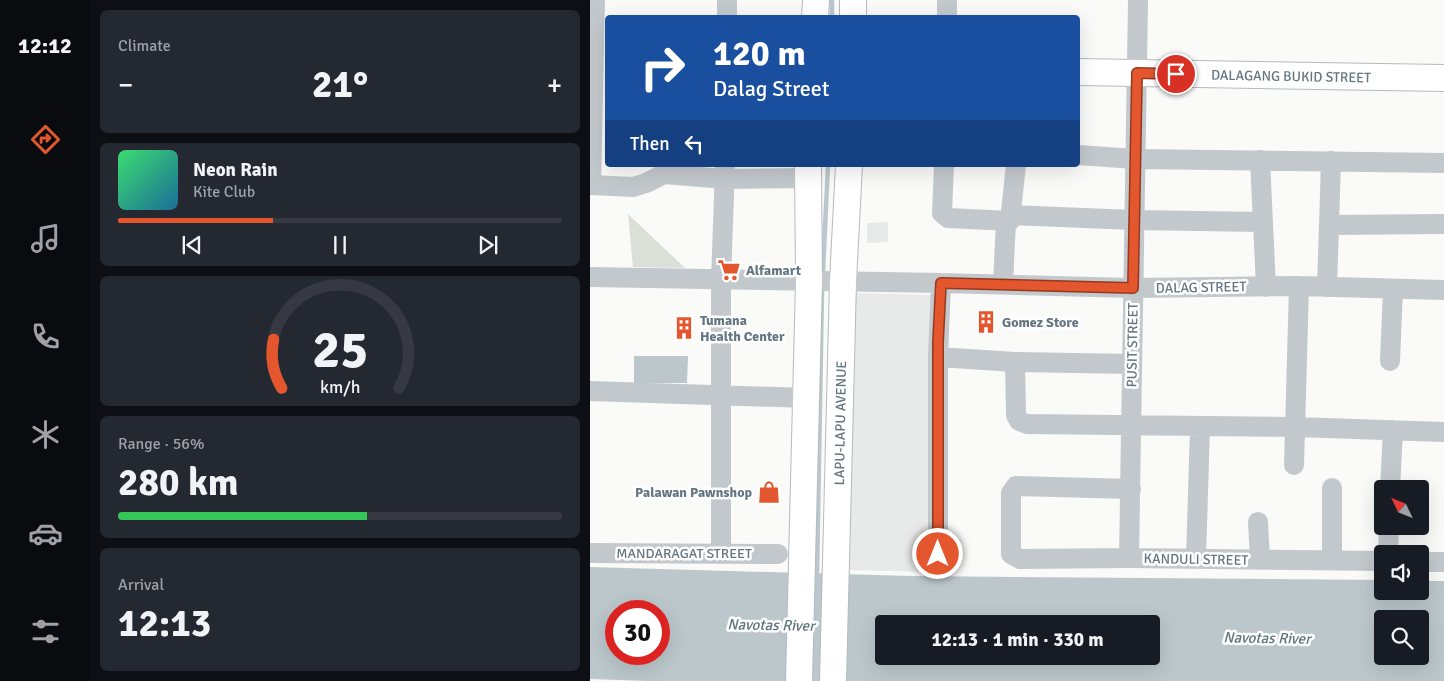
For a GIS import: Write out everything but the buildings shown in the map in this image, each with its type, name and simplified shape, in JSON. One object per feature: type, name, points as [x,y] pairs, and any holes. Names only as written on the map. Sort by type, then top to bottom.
[{"type":"main road","points":[[815,15],[816,0]]},
{"type":"main road","points":[[853,0],[853,15]]},
{"type":"main road","name":"DALAGANG BUKID STREET","points":[[1080,72],[1444,78]]},
{"type":"main road","name":"LAPU-LAPU AVENUE","points":[[833,681],[843,281],[849,167]]},
{"type":"main road","points":[[799,681],[809,281],[807,172]]},
{"type":"street","points":[[595,0],[592,185],[633,187],[664,174],[807,172]]},
{"type":"street","points":[[727,0],[727,15]]},
{"type":"street","points":[[947,0],[947,15]]},
{"type":"street","name":"PUSIT STREET","points":[[1129,558],[1138,0]]},
{"type":"street","points":[[1080,155],[1135,159],[1444,163]]},
{"type":"street","points":[[1260,160],[1266,287]]},
{"type":"street","points":[[1327,287],[1331,161]]},
{"type":"street","points":[[944,167],[942,213],[944,217],[948,218],[1262,222]]},
{"type":"street","points":[[1003,284],[1008,218],[1016,167]]},
{"type":"street","points":[[721,553],[721,280],[725,172]]},
{"type":"street","points":[[1328,225],[1444,224]]},
{"type":"street","name":"DALAG STREET","points":[[590,277],[1133,288],[1299,286],[1444,290]]},
{"type":"street","points":[[938,554],[938,357],[941,283]]},
{"type":"street","points":[[1294,465],[1299,286]]},
{"type":"street","points":[[1390,361],[1393,289]]},
{"type":"street","points":[[938,357],[1015,362],[1132,364]]},
{"type":"street","points":[[1015,362],[1015,410],[1020,421],[1027,424],[1296,426],[1444,432]]},
{"type":"street","points":[[590,392],[806,398]]},
{"type":"street","points":[[1196,559],[1200,426]]},
{"type":"street","points":[[1390,480],[1393,430]]},
{"type":"street","name":"KANDULI STREET","points":[[1131,489],[1016,486],[1011,493],[1011,554],[1020,559],[1129,558],[1374,561]]},
{"type":"street","points":[[1332,488],[1332,560]]},
{"type":"street","points":[[1258,522],[1260,560]]},
{"type":"street","name":"MANDARAGAT STREET","points":[[590,553],[778,554]]},
{"type":"street","points":[[1429,562],[1444,562]]},
{"type":"shaded area","points":[[628,214],[685,268],[633,267]]},
{"type":"shaded area","points":[[888,222],[888,242],[867,243],[867,223]]},
{"type":"shaded area","points":[[852,293],[937,295],[932,572],[846,570]]},
{"type":"water","points":[[634,356],[688,356],[687,383],[634,383]]},
{"type":"water","name":"Navotas River","points":[[590,567],[911,576],[1374,580],[1374,600],[1429,600],[1429,581],[1444,581],[1444,681],[647,681],[590,679]]},
{"type":"waterway","points":[[832,0],[832,15]]},
{"type":"waterway","points":[[823,271],[828,167]]},
{"type":"waterway","points":[[817,577],[822,291]]},
{"type":"place","name":"Alfamart","points":[[729,270]]},
{"type":"place","name":"Gomez Store","points":[[986,322]]},
{"type":"place","name":"Tumana Health Center","points":[[684,328]]},
{"type":"place","name":"Palawan Pawnshop","points":[[769,492]]},
{"type":"route","points":[[938,554],[938,342],[941,283],[1133,288],[1137,73],[1176,74]]}]
